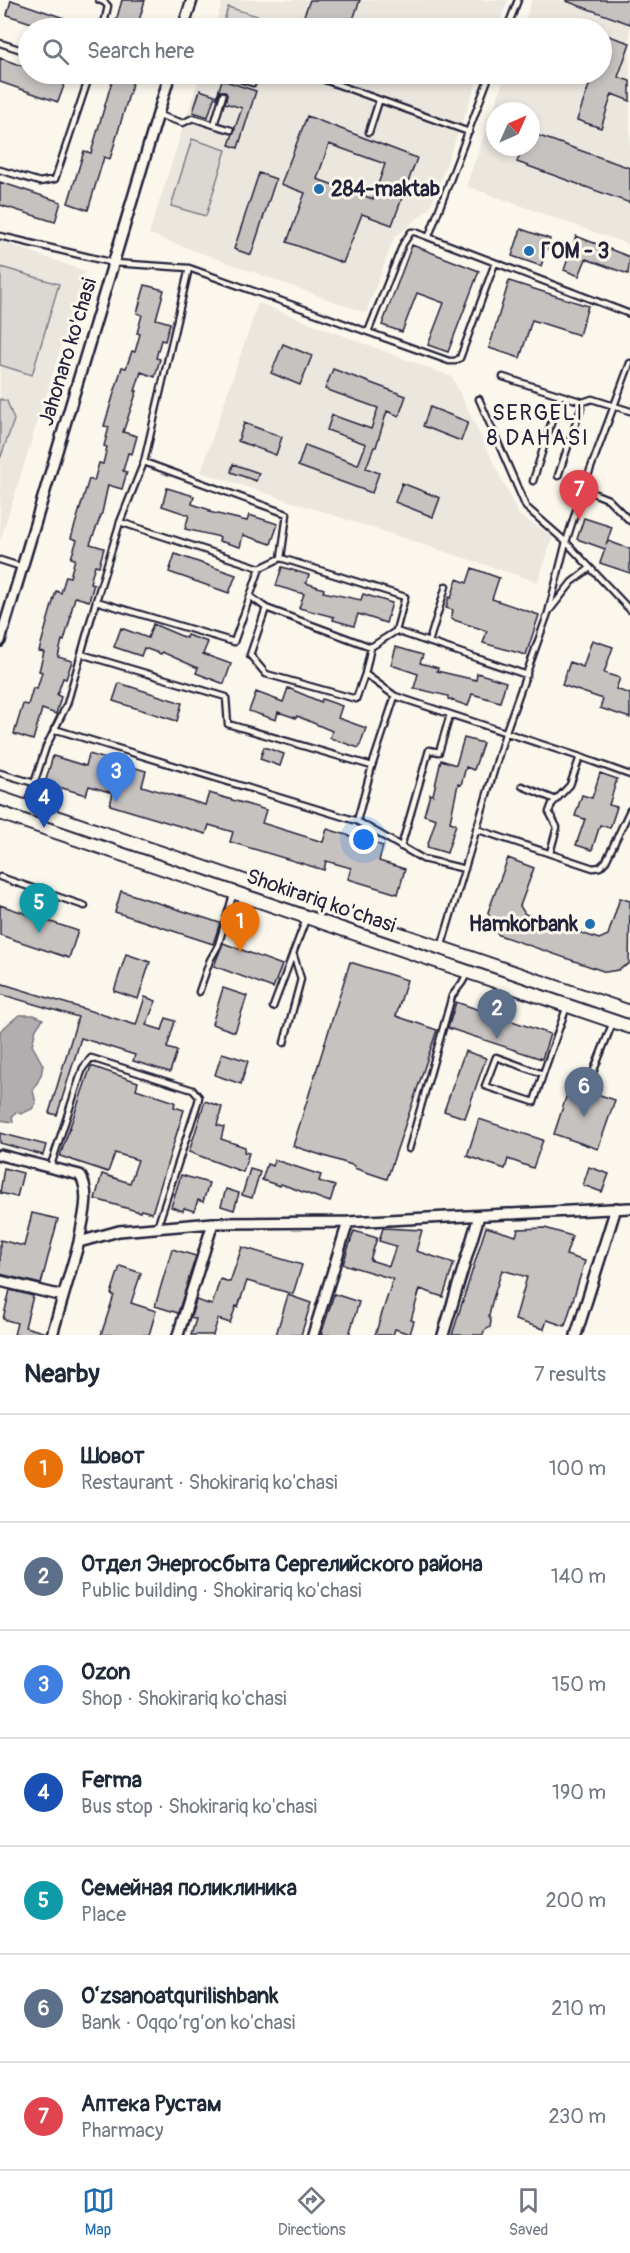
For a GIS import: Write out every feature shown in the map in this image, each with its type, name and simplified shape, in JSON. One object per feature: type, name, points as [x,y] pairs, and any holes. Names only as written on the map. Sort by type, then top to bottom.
[{"type":"main road","name":"Shokirariq ko'chasi","points":[[0,798],[624,1010]]},
{"type":"main road","name":"Shokirariq ko'chasi","points":[[0,813],[630,1027]]},
{"type":"street","points":[[186,18],[192,0]]},
{"type":"street","name":"Jahonaro ko'chasi","points":[[0,641],[167,84]]},
{"type":"street","points":[[0,1155],[80,1175],[85,1183],[86,1192],[79,1242],[52,1335]]},
{"type":"street","points":[[576,1335],[616,1208]]},
{"type":"street","points":[[79,1242],[119,1231],[213,1223],[348,1222],[630,1208]]},
{"type":"street","points":[[443,1335],[479,1216]]},
{"type":"street","points":[[313,1335],[348,1222]]},
{"type":"street","points":[[178,1335],[213,1223]]},
{"type":"street","points":[[0,1281],[63,1296]]},
{"type":"lane","points":[[99,0],[108,6],[105,18]]},
{"type":"lane","points":[[511,18],[518,0]]},
{"type":"lane","points":[[0,43],[18,49]]},
{"type":"lane","points":[[0,170],[40,182],[55,179],[87,84]]},
{"type":"lane","points":[[335,84],[469,132]]},
{"type":"lane","points":[[429,236],[486,84]]},
{"type":"lane","points":[[214,125],[223,95]]},
{"type":"lane","points":[[369,132],[379,101]]},
{"type":"lane","points":[[158,115],[183,123],[192,118],[231,130]]},
{"type":"lane","points":[[368,332],[407,236],[411,232],[429,236],[630,315]]},
{"type":"lane","points":[[0,236],[114,263],[189,268],[449,361],[460,358],[495,263]]},
{"type":"lane","points":[[27,807],[54,729],[67,705],[120,522],[144,462],[189,268]]},
{"type":"lane","points":[[441,948],[505,734],[548,613],[566,542],[583,489],[630,363]]},
{"type":"lane","points":[[502,377],[583,402],[592,399],[630,411]]},
{"type":"lane","points":[[533,481],[560,395]]},
{"type":"lane","points":[[478,399],[526,507],[566,542],[630,610]]},
{"type":"lane","points":[[558,476],[583,402]]},
{"type":"lane","points":[[144,462],[286,514],[281,558]]},
{"type":"lane","points":[[583,489],[608,499],[630,521]]},
{"type":"lane","points":[[120,522],[260,568],[281,558],[405,597],[396,631],[370,647],[365,674],[356,699],[266,674],[250,655],[266,608]]},
{"type":"lane","points":[[0,560],[22,567]]},
{"type":"lane","points":[[96,601],[234,642],[260,568]]},
{"type":"lane","points":[[548,613],[572,582],[590,568]]},
{"type":"lane","points":[[429,642],[446,586]]},
{"type":"lane","points":[[251,597],[266,608],[370,647]]},
{"type":"lane","points":[[396,631],[527,675]]},
{"type":"lane","points":[[81,654],[226,697],[228,724],[372,766]]},
{"type":"lane","points":[[365,674],[395,696],[630,775]]},
{"type":"lane","points":[[357,821],[395,696]]},
{"type":"lane","points":[[401,847],[429,750],[439,752],[450,715]]},
{"type":"lane","points":[[54,729],[357,821],[423,859],[465,869]]},
{"type":"lane","points":[[550,853],[557,827],[549,812],[552,804],[570,785],[580,757]]},
{"type":"lane","points":[[0,773],[34,783]]},
{"type":"lane","points":[[522,786],[556,800]]},
{"type":"lane","points":[[476,829],[593,868],[600,867],[606,861],[630,810]]},
{"type":"lane","points":[[0,877],[85,906]]},
{"type":"lane","points":[[199,992],[210,960],[218,946],[234,892]]},
{"type":"lane","points":[[273,1007],[307,916]]},
{"type":"lane","points":[[284,1043],[301,979],[293,953]]},
{"type":"lane","points":[[409,1149],[452,996],[462,983],[472,958]]},
{"type":"lane","points":[[543,1074],[495,1057],[485,1086],[534,1102],[572,992]]},
{"type":"lane","points":[[592,1075],[613,1020],[624,1010]]},
{"type":"lane","points":[[50,1167],[83,1068],[91,1058],[193,1090],[199,1097],[198,1102],[157,1228]]},
{"type":"shaded area","points":[[223,0],[508,0],[501,18],[217,18]]},
{"type":"shaded area","points":[[532,0],[630,0],[630,245],[466,186],[486,130],[486,156],[540,156],[540,102],[496,102],[502,84],[612,84],[612,18],[526,18]]},
{"type":"shaded area","points":[[228,7],[264,18],[225,18]]},
{"type":"shaded area","points":[[197,84],[476,84],[430,208],[394,238],[366,313],[149,234]]},
{"type":"shaded area","points":[[192,139],[226,150],[206,216],[171,206]]},
{"type":"shaded area","points":[[0,241],[85,271],[0,541]]},
{"type":"shaded area","points":[[1,267],[59,284],[32,375],[0,365]]},
{"type":"shaded area","points":[[258,303],[452,377],[519,515],[553,536],[538,582],[201,472]]},
{"type":"shaded area","points":[[0,399],[7,401],[14,420],[0,459]]},
{"type":"shaded area","points":[[19,1015],[34,1015],[43,1019],[36,1029],[32,1045],[43,1065],[33,1091],[36,1103],[32,1109],[21,1114],[16,1112],[12,1117],[13,1122],[0,1120],[0,1031]]},
{"type":"building","points":[[11,0],[64,18],[18,19],[7,15]]},
{"type":"building","points":[[122,0],[145,0],[140,18],[117,18]]},
{"type":"building","points":[[310,0],[360,0],[354,18],[303,18]]},
{"type":"building","points":[[630,0],[630,24],[566,1]]},
{"type":"building","points":[[612,37],[630,43],[618,77],[630,81],[630,101],[612,94],[601,128],[577,120],[590,84],[612,84]]},
{"type":"building","points":[[0,58],[18,64],[18,84],[65,84],[58,102],[0,82]]},
{"type":"building","points":[[111,84],[132,84],[110,159],[104,157],[88,210],[68,203],[84,151],[91,153]]},
{"type":"building","points":[[221,84],[234,84],[256,91],[238,148],[229,145],[242,108],[225,103],[227,95],[225,91],[220,91],[216,99]]},
{"type":"building","points":[[200,90],[215,95],[208,117],[193,112]]},
{"type":"building","name":"284-maktab","points":[[307,116],[417,158],[392,225],[362,214],[343,263],[287,242],[305,193],[281,184]],"holes":[[[329,144],[385,164],[373,199],[317,179]]]},
{"type":"building","points":[[540,136],[630,168],[630,203],[517,162],[519,156],[540,156]]},
{"type":"building","points":[[259,173],[276,179],[251,255],[234,249]]},
{"type":"building","points":[[0,182],[61,202],[55,222],[0,205]]},
{"type":"building","points":[[521,229],[550,239],[541,266],[512,256]]},
{"type":"building","points":[[576,236],[630,257],[628,274],[586,259],[579,276],[564,270]]},
{"type":"building","points":[[412,245],[479,271],[448,352],[428,345],[444,303],[417,293],[402,332],[382,325]]},
{"type":"building","points":[[509,281],[588,306],[579,335],[532,320],[520,358],[489,348]]},
{"type":"building","points":[[145,285],[164,290],[156,319],[170,323],[165,341],[161,340],[156,358],[160,359],[155,377],[141,372],[123,432],[137,436],[132,454],[128,453],[123,471],[127,472],[122,489],[108,485],[102,513],[90,544],[104,548],[99,566],[95,565],[90,583],[94,584],[89,601],[75,597],[64,641],[62,640],[58,657],[72,661],[57,695],[61,697],[56,714],[42,709],[33,740],[14,734],[23,704],[28,705],[33,688],[37,689],[42,672],[39,671],[44,652],[39,651],[56,591],[61,593],[66,576],[70,577],[75,559],[71,558],[77,540],[71,538],[89,479],[94,481],[99,463],[103,464],[107,447],[104,446],[109,427],[104,426],[122,367],[126,368],[132,351],[135,352],[142,315],[137,313]]},
{"type":"building","points":[[283,344],[312,356],[300,385],[271,373]]},
{"type":"building","points":[[333,369],[406,396],[399,416],[387,411],[376,447],[374,447],[366,468],[379,473],[372,493],[298,466],[305,445],[358,465],[366,444],[327,430],[332,415],[371,429],[378,408],[325,389]]},
{"type":"building","points":[[430,407],[468,422],[461,441],[423,426]]},
{"type":"building","points":[[244,423],[282,437],[276,455],[238,441]]},
{"type":"building","points":[[233,464],[259,473],[256,481],[231,472]]},
{"type":"building","points":[[402,483],[440,498],[433,517],[395,502]]},
{"type":"building","points":[[167,488],[194,496],[192,504],[210,510],[209,512],[247,521],[249,515],[278,524],[271,544],[243,535],[240,547],[219,541],[220,537],[185,529],[189,515],[162,506]]},
{"type":"building","points":[[584,518],[612,527],[606,545],[608,541],[630,549],[630,573],[600,563],[605,549],[577,539]]},
{"type":"building","points":[[175,554],[236,575],[229,593],[169,572]]},
{"type":"building","points":[[282,567],[309,575],[306,583],[324,589],[323,592],[361,600],[363,594],[392,603],[386,623],[358,614],[354,626],[333,620],[334,617],[299,608],[304,594],[276,586]]},
{"type":"building","points":[[472,568],[499,578],[492,599],[539,615],[526,655],[483,643],[487,631],[451,619],[453,610],[446,608],[449,597],[451,598],[457,579],[467,583]]},
{"type":"building","points":[[153,624],[186,638],[187,635],[208,642],[203,654],[231,664],[224,684],[196,673],[198,668],[162,652],[161,654],[144,648],[141,656],[114,647],[121,628],[148,638]]},
{"type":"building","points":[[592,640],[613,647],[604,673],[620,678],[616,689],[630,694],[630,718],[600,708],[603,699],[562,685],[570,662],[583,667]]},
{"type":"building","points":[[396,647],[423,655],[420,663],[438,668],[437,671],[476,680],[477,673],[506,682],[500,702],[472,694],[468,706],[448,699],[448,696],[414,688],[418,674],[391,665]]},
{"type":"building","points":[[119,683],[182,703],[177,721],[113,701]]},
{"type":"building","points":[[288,688],[321,702],[322,699],[342,706],[338,718],[366,728],[359,748],[330,738],[332,731],[297,716],[296,718],[278,712],[276,720],[249,711],[256,692],[283,702]]},
{"type":"building","points":[[464,738],[483,743],[474,770],[466,767],[461,785],[458,784],[450,822],[456,824],[447,853],[427,847],[436,819],[424,815],[430,794],[433,795],[441,760],[456,765]]},
{"type":"building","points":[[264,747],[284,754],[280,766],[260,759]]},
{"type":"building","points":[[89,754],[146,771],[142,786],[205,805],[209,793],[266,810],[262,823],[323,842],[327,829],[383,846],[379,861],[405,869],[398,894],[348,879],[351,868],[326,861],[324,870],[230,842],[233,832],[209,825],[206,834],[110,805],[113,793],[89,786],[86,795],[45,783],[53,756],[86,766]]},
{"type":"building","points":[[600,773],[617,779],[609,805],[617,807],[610,828],[600,825],[592,850],[576,845],[585,819],[575,816],[582,795],[592,798]]},
{"type":"building","points":[[508,858],[534,868],[520,906],[525,914],[599,939],[608,935],[620,898],[630,901],[629,964],[618,970],[606,972],[499,935],[491,925],[488,912]]},
{"type":"building","points":[[121,891],[220,923],[213,944],[115,912]]},
{"type":"building","points":[[0,905],[78,931],[69,958],[0,935]]},
{"type":"building","points":[[223,943],[282,965],[273,988],[214,966]]},
{"type":"building","points":[[126,954],[150,962],[138,999],[114,991]]},
{"type":"building","points":[[350,962],[407,980],[396,1016],[437,1030],[387,1179],[293,1146]]},
{"type":"building","points":[[0,983],[136,1025],[145,997],[156,1001],[146,1025],[162,1030],[166,1018],[175,1021],[167,1048],[177,1051],[170,1072],[133,1061],[135,1055],[81,1038],[57,1115],[49,1113],[78,1017],[0,994]]},
{"type":"building","points":[[223,988],[247,996],[235,1032],[212,1024]]},
{"type":"building","points":[[456,1002],[550,1034],[542,1059],[448,1028]]},
{"type":"building","points":[[465,1051],[486,1058],[465,1118],[444,1111]]},
{"type":"building","points":[[222,1053],[248,1061],[241,1084],[215,1075]]},
{"type":"building","points":[[91,1066],[138,1082],[136,1089],[175,1102],[174,1107],[184,1110],[152,1213],[141,1210],[140,1212],[95,1199],[102,1174],[130,1183],[138,1160],[115,1153],[108,1172],[60,1156]]},
{"type":"building","points":[[570,1085],[615,1100],[598,1149],[554,1134]]},
{"type":"building","points":[[205,1101],[222,1107],[217,1125],[224,1127],[221,1139],[245,1147],[244,1152],[249,1153],[243,1172],[189,1152]]},
{"type":"building","points":[[479,1119],[543,1140],[533,1168],[508,1159],[505,1169],[467,1156]]},
{"type":"building","points":[[0,1133],[46,1145],[43,1155],[0,1143]]},
{"type":"building","points":[[275,1160],[321,1175],[319,1181],[335,1186],[330,1202],[281,1184],[280,1186],[262,1180],[267,1164],[273,1166]]},
{"type":"building","points":[[589,1167],[609,1174],[602,1192],[583,1185]]},
{"type":"building","points":[[4,1168],[23,1173],[17,1197],[0,1193]]},
{"type":"building","points":[[250,1169],[260,1172],[252,1198],[242,1195]]},
{"type":"building","points":[[181,1175],[209,1183],[203,1202],[198,1200],[194,1211],[184,1208],[183,1211],[171,1207]]},
{"type":"building","points":[[226,1189],[239,1193],[234,1210],[221,1206]]},
{"type":"building","points":[[32,1213],[58,1219],[41,1284],[0,1274],[0,1240],[24,1246]]},
{"type":"building","points":[[486,1227],[516,1236],[518,1229],[545,1228],[572,1236],[566,1255],[585,1261],[565,1326],[547,1320],[544,1329],[515,1320],[527,1277],[502,1270],[489,1316],[490,1327],[484,1331],[483,1335],[452,1335]]},
{"type":"building","points":[[383,1228],[422,1230],[416,1251],[454,1263],[443,1297],[420,1289],[411,1320],[414,1321],[410,1334],[395,1329],[393,1335],[375,1335],[393,1279],[343,1264],[354,1231],[377,1238],[370,1260],[389,1266],[396,1246],[379,1241]]},
{"type":"building","points":[[242,1247],[302,1265],[293,1294],[247,1281],[230,1323],[218,1319],[213,1335],[191,1335],[196,1319],[191,1317],[196,1300],[212,1305],[220,1279],[230,1282]]},
{"type":"building","points":[[172,1249],[196,1256],[178,1313],[155,1306]]},
{"type":"building","points":[[120,1266],[141,1273],[131,1303],[156,1311],[149,1335],[101,1335],[114,1295],[111,1294]]},
{"type":"building","points":[[10,1290],[33,1296],[25,1327],[43,1332],[42,1335],[14,1335],[17,1323],[3,1319]]},
{"type":"building","points":[[334,1294],[359,1302],[349,1335],[321,1335]]},
{"type":"building","points":[[288,1295],[311,1303],[301,1335],[276,1335]]},
{"type":"place","name":"284-maktab","points":[[319,189]]},
{"type":"place","name":"ГОМ - 3","points":[[529,251]]},
{"type":"place","name":"Аптека Рустам","points":[[579,520]]},
{"type":"place","name":"Ozon","points":[[116,802]]},
{"type":"place","name":"Ferma","points":[[44,828]]},
{"type":"place","name":"Hamkorbank","points":[[590,924]]},
{"type":"place","name":"Семейная поликлиника","points":[[39,933]]},
{"type":"place","name":"Шовот","points":[[240,952]]},
{"type":"place","name":"Отдел Энергосбыта Сергелийского района","points":[[497,1039]]},
{"type":"place","name":"Oʻzsanoatqurilishbank","points":[[584,1117]]},
{"type":"district","name":"SERGELI 8 DAHASI","points":[[538,426]]}]
